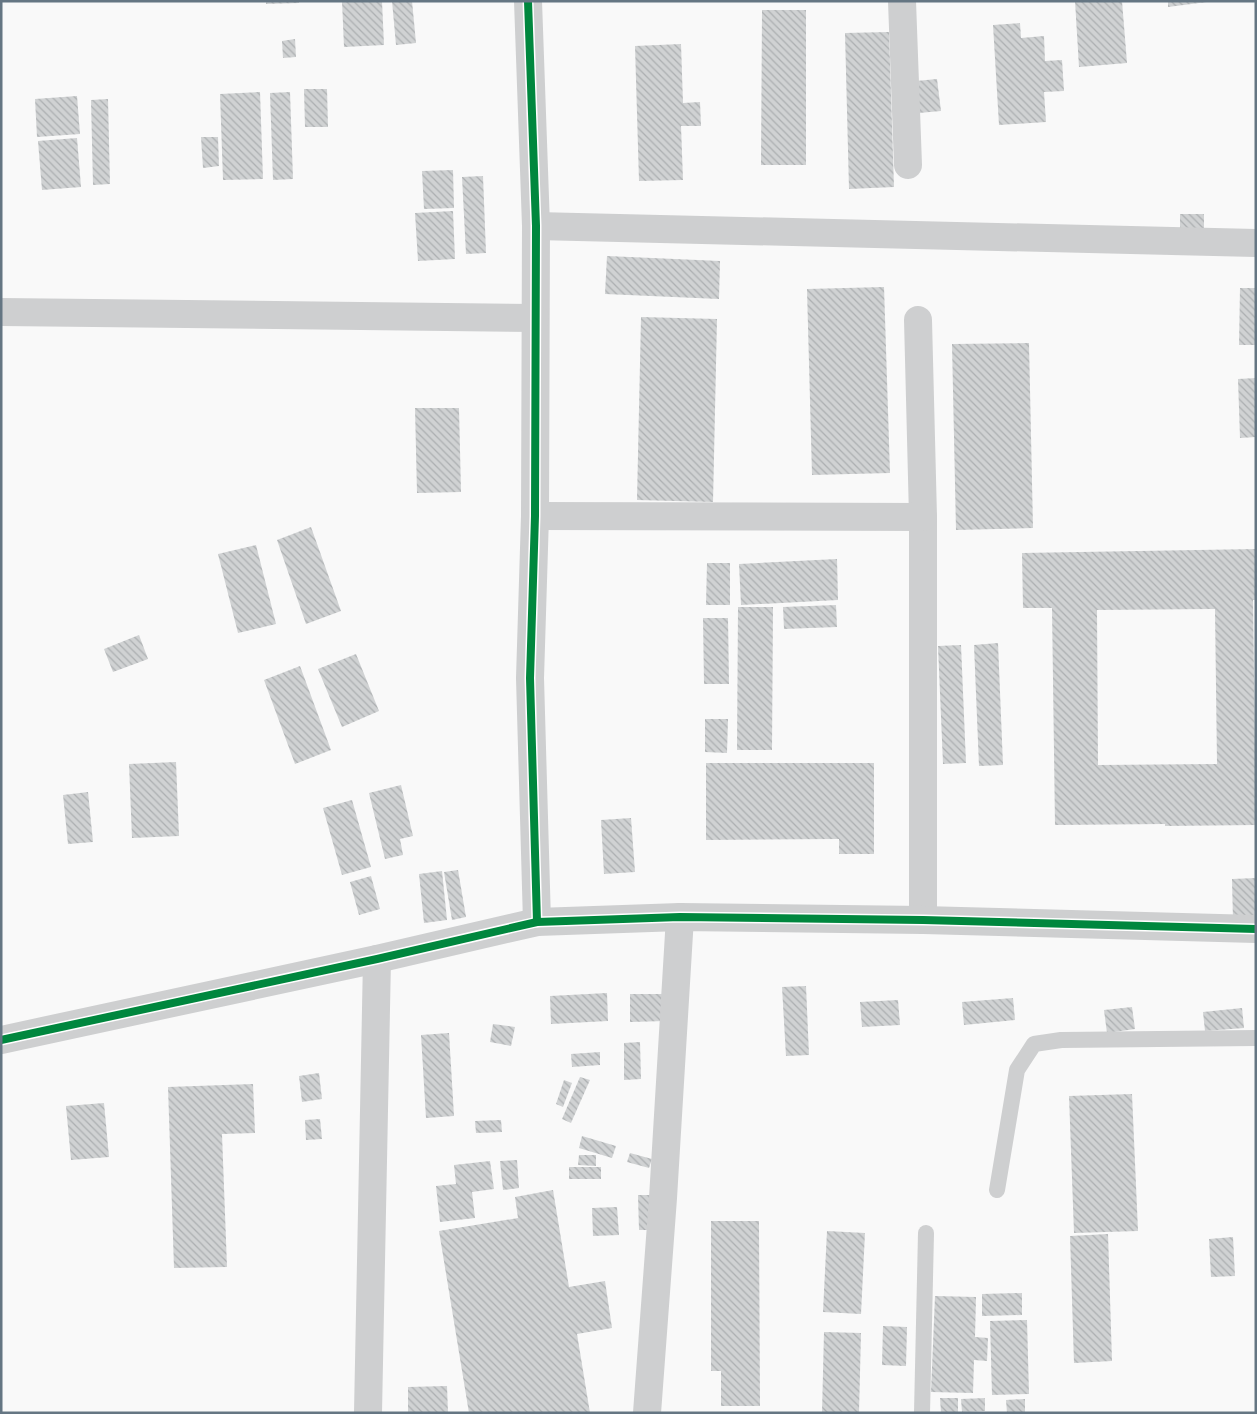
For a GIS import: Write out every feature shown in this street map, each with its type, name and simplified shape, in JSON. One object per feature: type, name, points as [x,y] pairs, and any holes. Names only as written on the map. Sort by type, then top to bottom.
[{"type":"street","points":[[528,1],[536,226],[535,516],[530,678],[538,922]]},
{"type":"street","points":[[902,1],[908,165]]},
{"type":"street","points":[[536,226],[1256,243]]},
{"type":"street","points":[[1,312],[535,318]]},
{"type":"street","points":[[918,320],[923,517],[923,920]]},
{"type":"street","points":[[535,516],[923,517]]},
{"type":"street","points":[[647,1413],[680,917]]},
{"type":"street","points":[[1,1040],[377,959],[538,922],[680,917],[923,920],[1256,929]]},
{"type":"street","points":[[368,1413],[377,959]]},
{"type":"lane","points":[[997,1190],[1017,1070],[1034,1044],[1062,1040],[1256,1038]]},
{"type":"lane","points":[[922,1413],[926,1233]]},
{"type":"building","points":[[266,1],[299,1],[299,3],[266,4]]},
{"type":"building","points":[[342,1],[382,1],[384,45],[344,47]]},
{"type":"building","points":[[392,1],[412,1],[416,43],[396,45]]},
{"type":"building","points":[[1075,1],[1122,1],[1127,63],[1079,67]]},
{"type":"building","points":[[1168,1],[1207,1],[1207,2],[1168,7]]},
{"type":"building","points":[[762,10],[806,10],[806,165],[761,165]]},
{"type":"building","points":[[1020,23],[1021,38],[1044,36],[1045,61],[1062,60],[1064,91],[1044,92],[1046,122],[999,125],[993,25]]},
{"type":"building","points":[[889,32],[894,187],[849,189],[845,33]]},
{"type":"building","points":[[295,39],[296,57],[283,58],[282,41]]},
{"type":"building","points":[[681,44],[683,103],[700,102],[701,126],[681,126],[683,180],[639,181],[635,46]]},
{"type":"building","points":[[937,79],[941,111],[919,113],[916,81]]},
{"type":"building","points":[[304,89],[327,89],[328,127],[305,127]]},
{"type":"building","points":[[260,92],[263,179],[223,180],[220,94]]},
{"type":"building","points":[[290,92],[293,179],[273,180],[270,93]]},
{"type":"building","points":[[77,96],[80,134],[37,137],[35,99]]},
{"type":"building","points":[[108,99],[110,184],[93,185],[91,100]]},
{"type":"building","points":[[201,137],[218,137],[219,166],[203,168]]},
{"type":"building","points":[[77,138],[81,187],[42,190],[38,141]]},
{"type":"building","points":[[453,170],[454,208],[424,209],[422,171]]},
{"type":"building","points":[[483,176],[486,253],[466,254],[462,177]]},
{"type":"building","points":[[453,211],[455,259],[418,261],[415,213]]},
{"type":"building","points":[[1180,214],[1204,214],[1204,229],[1180,230]]},
{"type":"building","points":[[607,256],[720,261],[719,299],[605,294]]},
{"type":"building","points":[[884,287],[890,473],[812,475],[807,289]]},
{"type":"building","points":[[1240,288],[1256,288],[1256,345],[1239,345]]},
{"type":"building","points":[[641,317],[717,319],[713,502],[637,500]]},
{"type":"building","points":[[1029,343],[1033,528],[956,530],[952,344]]},
{"type":"building","points":[[1256,378],[1256,437],[1240,438],[1238,379]]},
{"type":"building","points":[[415,408],[459,408],[461,492],[417,493]]},
{"type":"building","points":[[311,527],[341,611],[306,624],[277,540]]},
{"type":"building","points":[[256,545],[276,624],[238,633],[218,554]]},
{"type":"building","points":[[1256,549],[1256,600],[1253,600],[1256,825],[1055,825],[1052,608],[1023,608],[1022,553]],"holes":[[[1215,609],[1217,764],[1098,765],[1097,610]]]},
{"type":"building","points":[[837,559],[838,600],[741,605],[739,564]]},
{"type":"building","points":[[707,563],[730,563],[730,605],[706,605]]},
{"type":"building","points":[[836,605],[837,627],[784,629],[783,607]]},
{"type":"building","points":[[738,607],[773,607],[772,750],[737,750]]},
{"type":"building","points":[[703,618],[728,618],[729,684],[704,684]]},
{"type":"building","points":[[139,635],[148,659],[113,672],[104,649]]},
{"type":"building","points":[[998,643],[1003,765],[979,766],[974,645]]},
{"type":"building","points":[[961,645],[966,763],[943,764],[938,646]]},
{"type":"building","points":[[356,654],[379,711],[342,727],[318,669]]},
{"type":"building","points":[[300,666],[331,750],[295,764],[264,680]]},
{"type":"building","points":[[705,719],[728,719],[727,753],[705,752]]},
{"type":"building","points":[[176,762],[179,836],[132,838],[129,764]]},
{"type":"building","points":[[706,763],[874,763],[874,854],[839,854],[839,839],[706,840]]},
{"type":"building","points":[[401,785],[413,836],[400,839],[403,855],[385,859],[369,793]]},
{"type":"building","points":[[88,792],[93,842],[68,844],[63,795]]},
{"type":"building","points":[[352,800],[371,867],[342,875],[323,808]]},
{"type":"building","points":[[631,818],[635,872],[604,874],[601,820]]},
{"type":"building","points":[[458,870],[466,917],[452,920],[444,872]]},
{"type":"building","points":[[442,871],[447,920],[424,923],[419,874]]},
{"type":"building","points":[[371,876],[380,909],[359,915],[350,882]]},
{"type":"building","points":[[1256,878],[1256,921],[1233,921],[1232,879]]},
{"type":"building","points":[[806,986],[809,1055],[786,1056],[782,987]]},
{"type":"building","points":[[607,993],[608,1021],[551,1024],[550,996]]},
{"type":"building","points":[[630,994],[666,994],[666,1021],[630,1022]]},
{"type":"building","points":[[1013,998],[1015,1020],[964,1025],[962,1002]]},
{"type":"building","points":[[898,1000],[900,1025],[862,1027],[860,1002]]},
{"type":"building","points":[[1132,1007],[1135,1029],[1107,1033],[1104,1010]]},
{"type":"building","points":[[1242,1008],[1244,1028],[1205,1031],[1203,1012]]},
{"type":"building","points":[[493,1024],[515,1027],[511,1046],[490,1042]]},
{"type":"building","points":[[449,1033],[454,1116],[426,1118],[421,1035]]},
{"type":"building","points":[[640,1042],[641,1079],[624,1080],[624,1043]]},
{"type":"building","points":[[600,1052],[600,1065],[572,1067],[571,1054]]},
{"type":"building","points":[[319,1073],[322,1099],[302,1102],[299,1076]]},
{"type":"building","points":[[580,1077],[590,1080],[571,1123],[562,1119]]},
{"type":"building","points":[[564,1080],[572,1083],[563,1107],[556,1104]]},
{"type":"building","points":[[253,1084],[255,1133],[222,1134],[227,1267],[174,1268],[168,1087]]},
{"type":"building","points":[[1132,1094],[1138,1231],[1074,1233],[1069,1096]]},
{"type":"building","points":[[104,1103],[109,1157],[71,1160],[66,1106]]},
{"type":"building","points":[[320,1119],[322,1139],[306,1140],[305,1120]]},
{"type":"building","points":[[501,1120],[502,1132],[476,1133],[475,1121]]},
{"type":"building","points":[[582,1136],[616,1146],[612,1158],[579,1148]]},
{"type":"building","points":[[630,1153],[652,1159],[649,1168],[627,1162]]},
{"type":"building","points":[[579,1155],[596,1155],[596,1166],[578,1165]]},
{"type":"building","points":[[517,1160],[519,1188],[503,1190],[500,1161]]},
{"type":"building","points":[[490,1161],[494,1189],[472,1192],[475,1218],[440,1222],[436,1186],[456,1184],[454,1165]]},
{"type":"building","points":[[569,1167],[601,1167],[601,1179],[569,1179]]},
{"type":"building","points":[[553,1190],[569,1287],[605,1281],[612,1328],[577,1334],[590,1413],[469,1413],[439,1231],[518,1218],[515,1197]]},
{"type":"building","points":[[638,1195],[650,1195],[651,1230],[639,1230]]},
{"type":"building","points":[[617,1207],[619,1235],[593,1236],[592,1208]]},
{"type":"building","points":[[711,1221],[759,1221],[760,1406],[721,1406],[721,1371],[711,1371]]},
{"type":"building","points":[[827,1231],[865,1233],[861,1314],[823,1312]]},
{"type":"building","points":[[1108,1234],[1112,1361],[1074,1363],[1070,1236]]},
{"type":"building","points":[[1233,1237],[1235,1276],[1211,1277],[1209,1239]]},
{"type":"building","points":[[1022,1293],[1022,1315],[982,1316],[982,1294]]},
{"type":"building","points":[[935,1296],[976,1297],[975,1337],[988,1338],[987,1361],[974,1360],[973,1393],[931,1392]]},
{"type":"building","points":[[1027,1320],[1029,1394],[992,1395],[990,1321]]},
{"type":"building","points":[[883,1326],[907,1327],[906,1366],[882,1365]]},
{"type":"building","points":[[824,1332],[861,1333],[859,1413],[822,1413]]},
{"type":"building","points":[[447,1386],[448,1413],[408,1413],[408,1387]]},
{"type":"building","points":[[940,1398],[958,1398],[958,1413],[941,1413]]},
{"type":"building","points":[[985,1398],[985,1411],[962,1412],[961,1399]]},
{"type":"building","points":[[1025,1399],[1025,1413],[1007,1413],[1006,1400]]},
{"type":"cycle path","points":[[528,1],[536,226],[535,516],[530,678],[537,922]]},
{"type":"cycle path","points":[[1,1040],[377,959],[537,922],[680,917],[923,920],[1256,929]]}]
